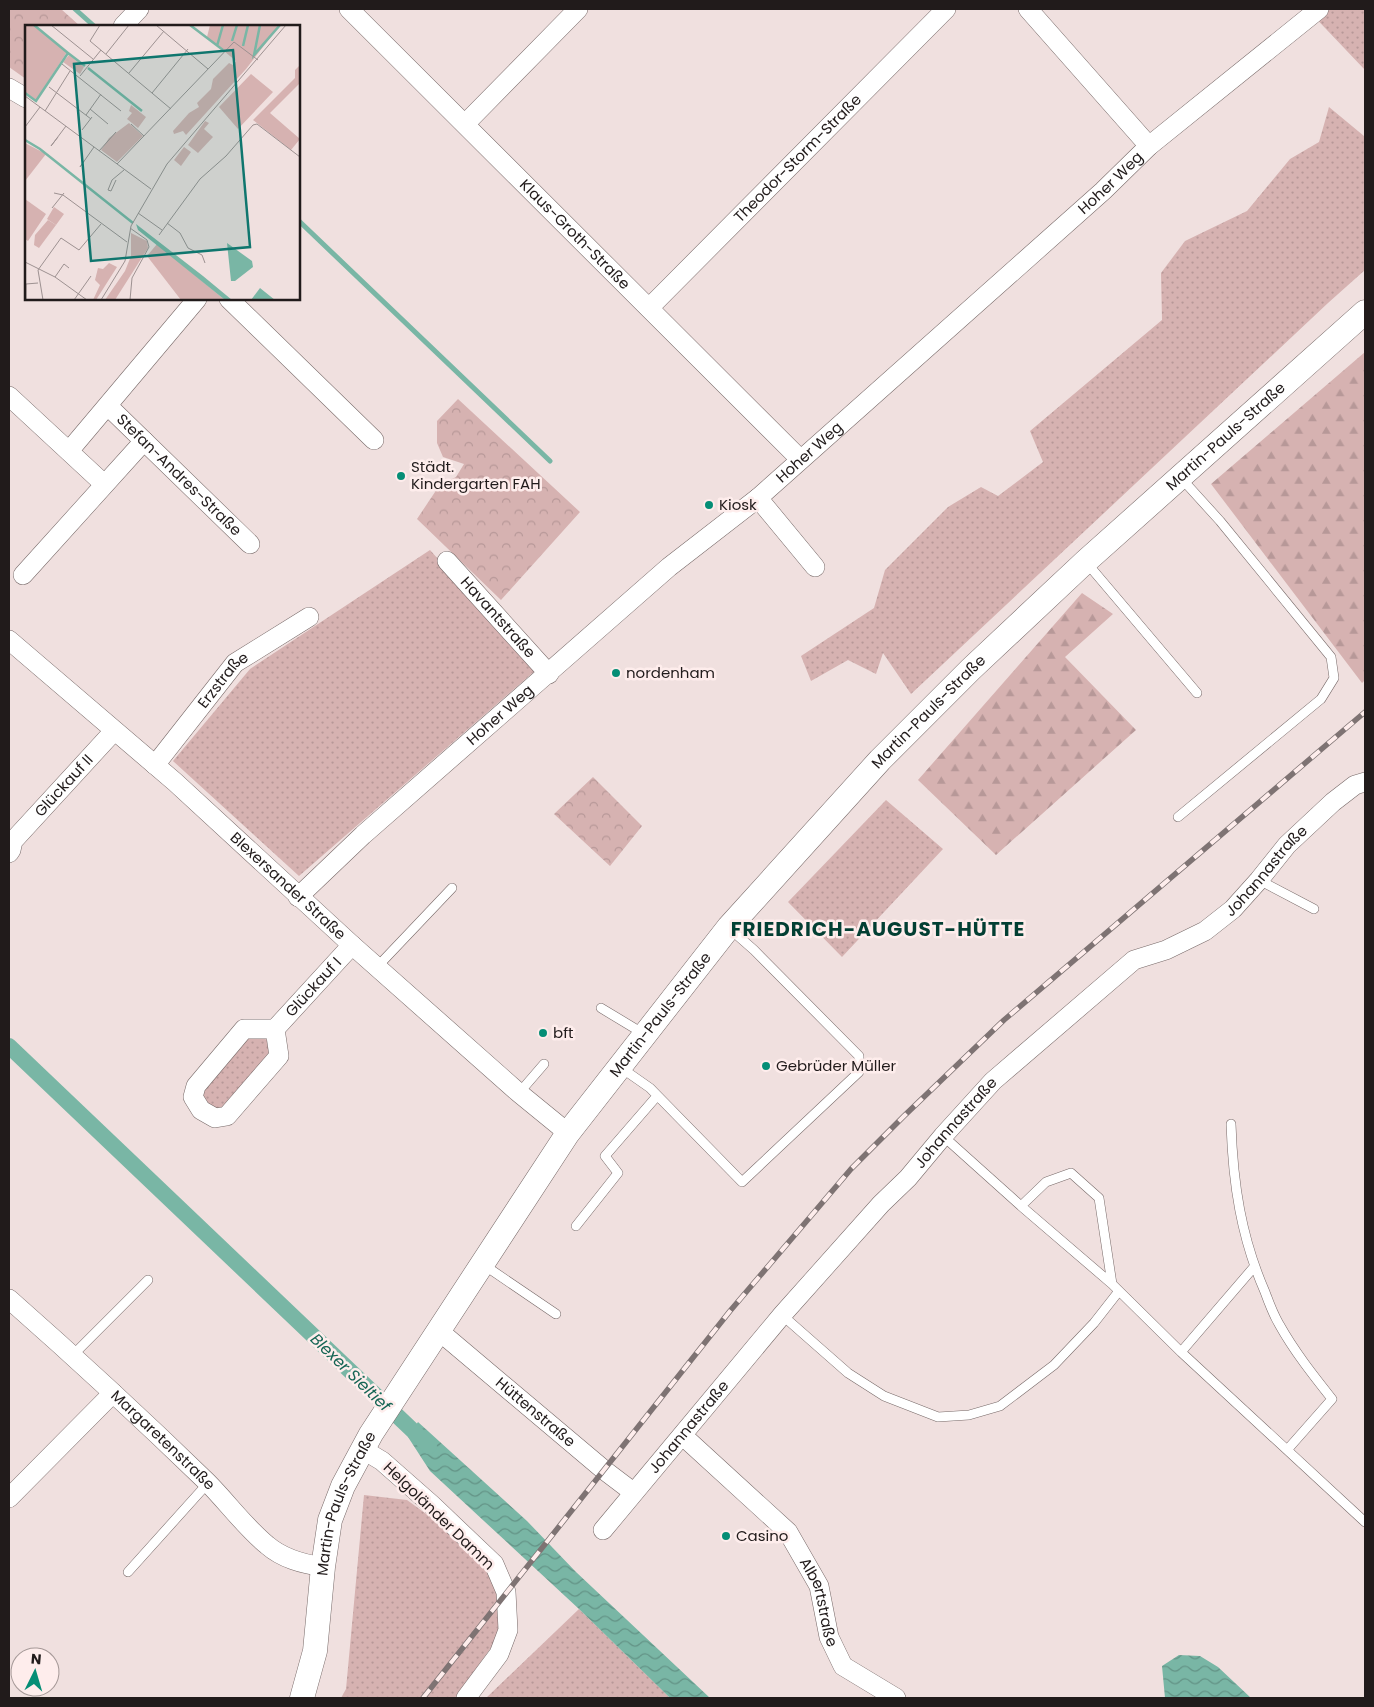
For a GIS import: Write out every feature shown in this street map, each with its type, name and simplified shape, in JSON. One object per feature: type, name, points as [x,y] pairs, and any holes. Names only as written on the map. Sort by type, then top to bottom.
[{"type":"street","points":[[124,25],[139,9]]},
{"type":"street","name":"Klaus-Groth-Straße","points":[[349,9],[800,459]]},
{"type":"street","points":[[465,124],[578,9]]},
{"type":"street","name":"Theodor-Storm-Straße","points":[[649,308],[946,9]]},
{"type":"street","points":[[1028,9],[1149,146]]},
{"type":"street","name":"Hoher Weg","points":[[298,897],[363,835],[670,567],[758,498],[1103,191],[1149,146],[1319,9]]},
{"type":"street","points":[[9,88],[25,97]]},
{"type":"street","points":[[69,451],[196,300]]},
{"type":"street","points":[[230,300],[374,440]]},
{"type":"street","name":"Martin-Pauls-Straße","points":[[302,1698],[315,1651],[323,1567],[330,1520],[343,1486],[366,1441],[568,1133],[619,1066],[729,927],[880,760],[971,669],[1085,562],[1365,312]]},
{"type":"street","points":[[9,396],[104,484]]},
{"type":"street","name":"Stefan-Andres-Straße","points":[[108,406],[250,544]]},
{"type":"street","points":[[23,575],[144,441]]},
{"type":"street","points":[[758,498],[815,568]]},
{"type":"street","name":"Havantstraße","points":[[447,561],[549,674]]},
{"type":"street","name":"Erzstraße","points":[[155,765],[236,663],[309,618]]},
{"type":"street","name":"Blexersander Straße","points":[[9,640],[114,732],[155,765],[298,897],[519,1094],[568,1133]]},
{"type":"street","name":"Glückauf II","points":[[10,846],[114,732]]},
{"type":"street","name":"Johannastraße","points":[[603,1530],[782,1315],[994,1081],[1134,960],[1166,950],[1205,931],[1233,909],[1260,880],[1287,845],[1333,802],[1355,785],[1365,782]]},
{"type":"street","name":"Glückauf I","points":[[275,1029],[279,1056],[227,1116],[215,1118],[202,1110],[193,1097],[196,1086],[244,1029],[275,1029],[352,945]]},
{"type":"street","name":"Margaretenstraße","points":[[9,1299],[113,1393],[208,1483],[267,1546],[286,1558],[304,1564],[323,1567]]},
{"type":"street","name":"Hüttenstraße","points":[[439,1331],[604,1470],[633,1492]]},
{"type":"street","points":[[9,1498],[113,1393]]},
{"type":"street","name":"Albertstraße","points":[[683,1436],[788,1532],[819,1586],[829,1637],[843,1666],[896,1698]]},
{"type":"street","name":"Helgoländer Damm","points":[[366,1441],[382,1461],[494,1564],[506,1592],[508,1630],[499,1654],[466,1698]]},
{"type":"lane","points":[[1178,817],[1321,699],[1334,678],[1331,657],[1220,522],[1180,477]]},
{"type":"lane","points":[[1085,562],[1197,693]]},
{"type":"lane","points":[[1260,880],[1314,909]]},
{"type":"lane","points":[[377,967],[452,888]]},
{"type":"lane","points":[[619,1066],[650,1088],[742,1182],[859,1072],[859,1056],[729,927]]},
{"type":"lane","points":[[602,1008],[644,1034]]},
{"type":"lane","points":[[519,1094],[544,1064]]},
{"type":"lane","points":[[576,1226],[618,1173],[605,1156],[657,1096]]},
{"type":"lane","points":[[1231,1124],[1232,1159],[1236,1188],[1246,1240],[1254,1267],[1278,1323],[1305,1364],[1332,1399],[1287,1450]]},
{"type":"lane","points":[[943,1136],[1112,1284],[1181,1352],[1365,1522]]},
{"type":"lane","points":[[1021,1206],[1046,1182],[1071,1173],[1098,1198],[1112,1284]]},
{"type":"lane","points":[[482,1264],[556,1314]]},
{"type":"lane","points":[[1181,1352],[1254,1267]]},
{"type":"lane","points":[[72,1356],[148,1280]]},
{"type":"lane","points":[[782,1315],[819,1350],[848,1373],[884,1396],[938,1417],[969,1415],[1000,1406],[1054,1365],[1094,1323],[1119,1291]]},
{"type":"lane","points":[[128,1572],[208,1483]]},
{"type":"green space","points":[[9,9],[61,9],[79,25],[25,25],[25,78],[9,67]]},
{"type":"green space","points":[[1307,9],[1365,9],[1365,70]]},
{"type":"green space","points":[[1329,107],[1365,136],[1365,270],[911,694],[883,653],[876,674],[848,660],[811,681],[801,656],[874,608],[885,570],[948,507],[981,487],[998,496],[1043,462],[1030,431],[1162,320],[1161,273],[1185,241],[1247,211],[1290,159],[1319,142]]},
{"type":"green space","points":[[1365,352],[1365,680],[1362,683],[1211,484]]},
{"type":"green space","points":[[458,399],[580,512],[501,600],[417,519],[439,486],[456,477],[464,464],[443,457],[437,443],[437,421]]},
{"type":"green space","points":[[430,550],[537,669],[299,876],[173,761],[250,669]]},
{"type":"green space","points":[[1082,593],[1113,614],[1065,657],[1136,730],[996,855],[918,780]]},
{"type":"green space","points":[[593,777],[642,826],[610,866],[554,814]]},
{"type":"green space","points":[[886,800],[943,849],[842,957],[788,902]]},
{"type":"green space","points":[[251,1034],[265,1039],[272,1052],[225,1108],[212,1109],[201,1097],[203,1088]]},
{"type":"green space","points":[[364,1495],[407,1500],[462,1540],[499,1578],[500,1635],[455,1698],[341,1698],[346,1689]]},
{"type":"green space","points":[[579,1609],[670,1698],[486,1698]]},
{"type":"water","points":[[418,1422],[527,1521],[576,1572],[710,1698],[670,1698],[579,1609],[430,1471],[408,1437]]},
{"type":"water","points":[[1179,1655],[1200,1656],[1218,1667],[1251,1698],[1165,1698],[1162,1666]]},
{"type":"waterway","points":[[75,9],[93,25]]},
{"type":"waterway","points":[[300,222],[550,461]]},
{"type":"waterway","name":"Blexer Sieltief","points":[[9,1046],[429,1446]]},
{"type":"railway","points":[[423,1698],[730,1311],[851,1169],[1004,1020],[1365,712]]},
{"type":"place","name":"Städt. Kindergarten FAH","points":[[401,476]]},
{"type":"place","name":"Kiosk","points":[[709,505]]},
{"type":"place","name":"nordenham","points":[[616,673]]},
{"type":"place","name":"bft","points":[[543,1033]]},
{"type":"place","name":"Gebrüder Müller","points":[[766,1066]]},
{"type":"place","name":"Casino","points":[[726,1536]]},
{"type":"district","name":"FRIEDRICH-AUGUST-HÜTTE","points":[[878,929]]}]
